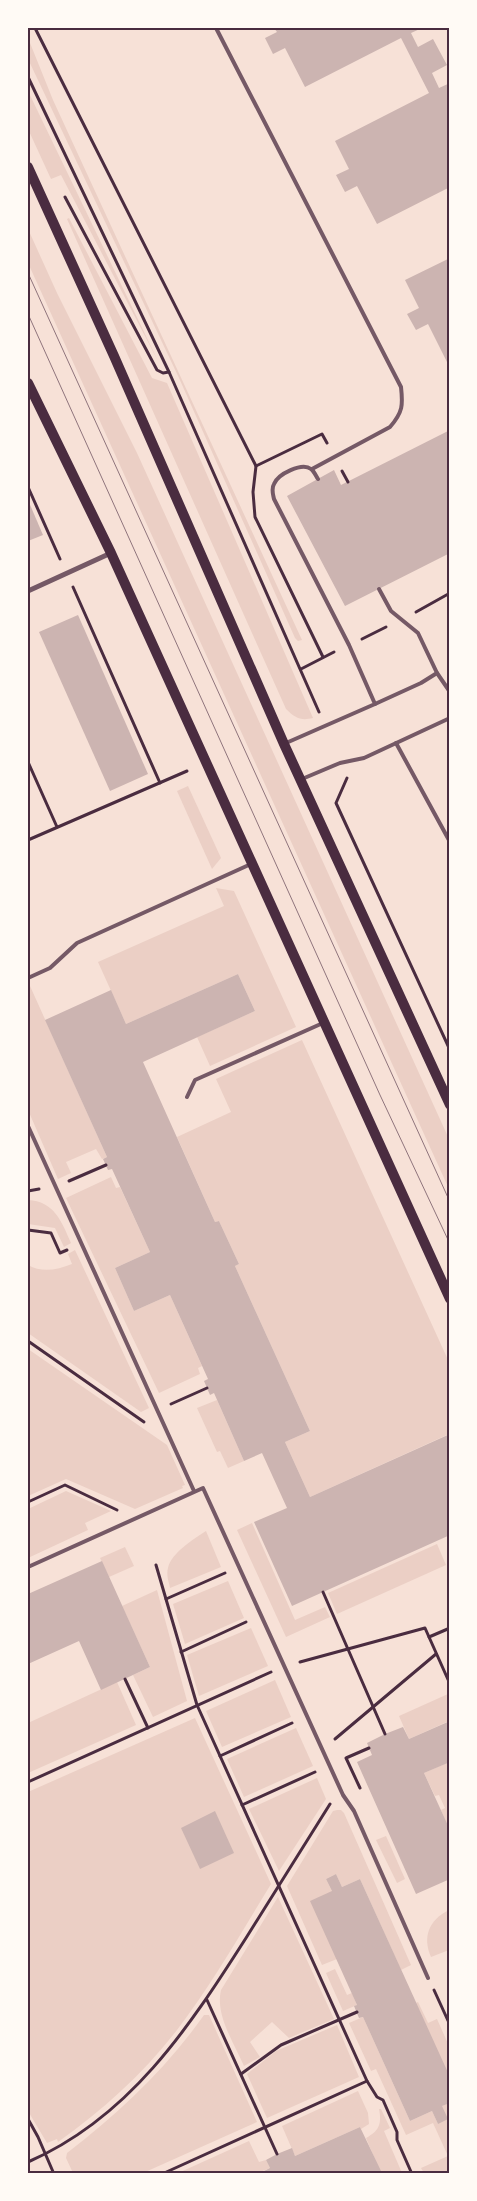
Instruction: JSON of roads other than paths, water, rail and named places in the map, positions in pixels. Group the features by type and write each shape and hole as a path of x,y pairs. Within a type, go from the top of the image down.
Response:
{"main road":[{"path":"28,167 114,356 284,744 450,1105"},
{"path":"28,383 110,553 450,1299"}],"street":[{"path":"28,591 110,553"}],"lane":[{"path":"216,28 401,387 403,404 399,416 390,427 312,469"},
{"path":"318,478 312,469 305,467 297,468 280,476 274,483 272,490 274,499 349,645 374,704"},
{"path":"379,589 391,611 418,633 436,673 450,692"},
{"path":"284,744 421,683 436,673"},
{"path":"301,780 340,763 364,758 450,718"},
{"path":"396,743 450,842"},
{"path":"28,978 50,968 77,943 251,864"},
{"path":"187,1098 196,1080 323,1023"},
{"path":"28,1126 194,1491"},
{"path":"28,1567 203,1488 329,1766 343,1795 354,1810 428,1978"}],"tram line":[{"path":"28,273 450,1202"},
{"path":"28,314 380,1095 450,1244"}]}
